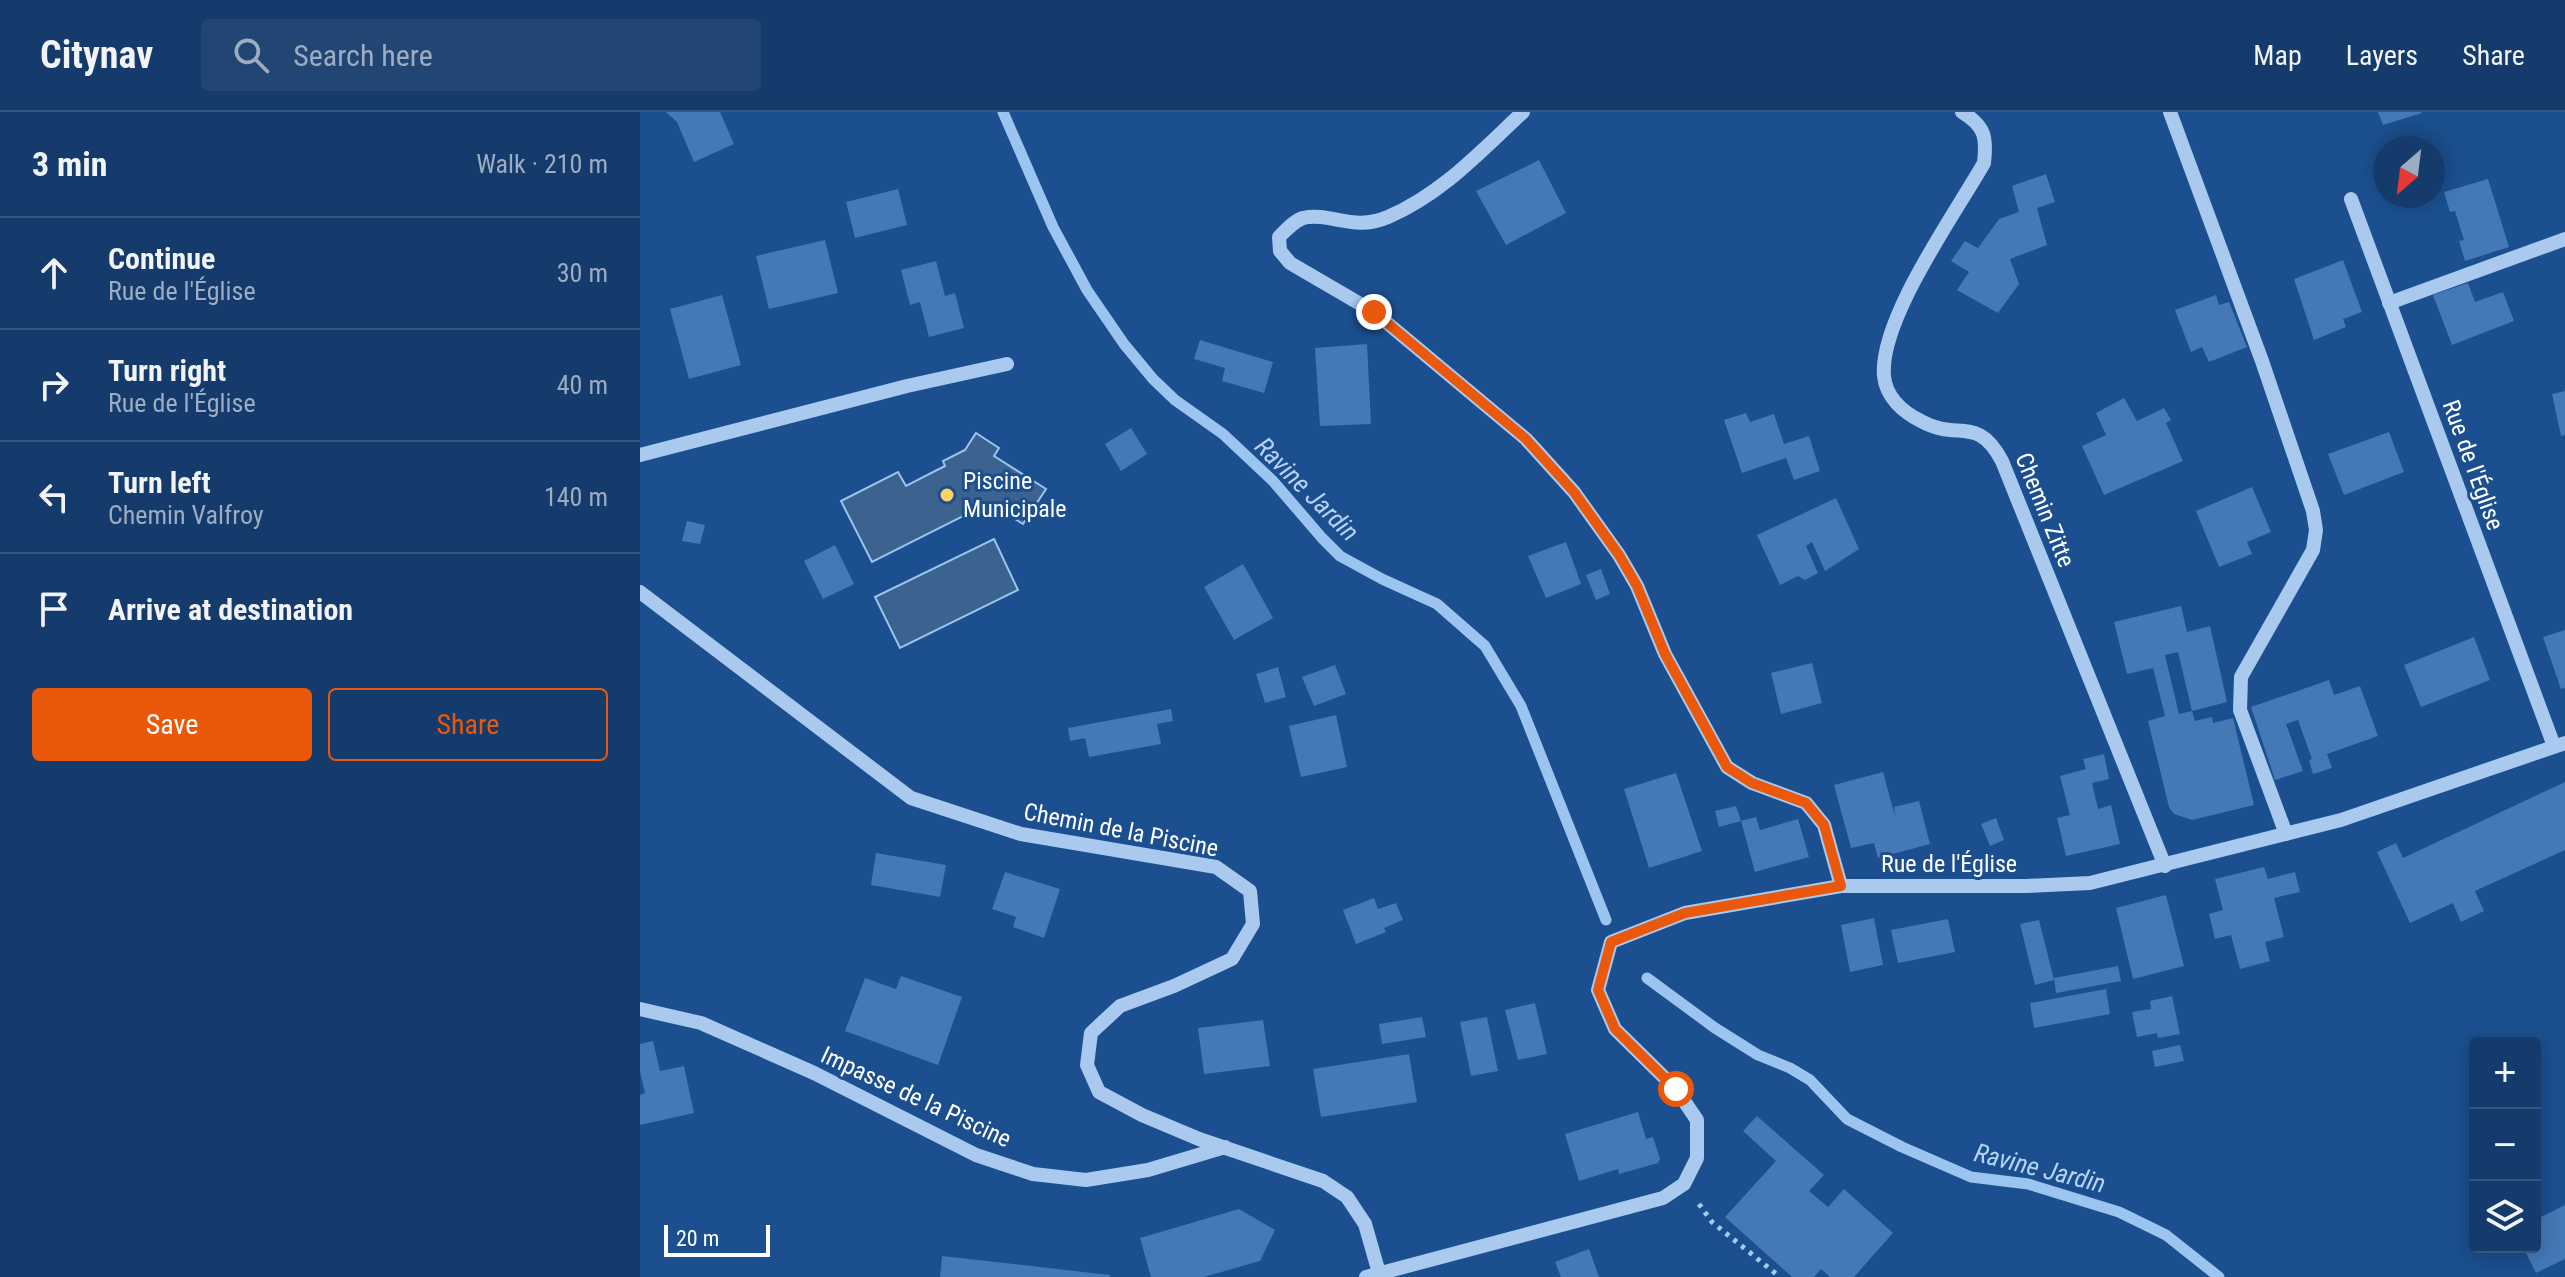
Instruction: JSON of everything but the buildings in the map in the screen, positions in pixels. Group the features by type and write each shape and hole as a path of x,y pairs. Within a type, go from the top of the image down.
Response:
{"street":[{"path":"1523,112 1466,167 1419,201 1386,218 1357,225 1304,218 1289,226 1279,237 1280,251 1290,263 1374,312 1526,439 1574,492 1637,586 1665,654 1727,767 1752,783 1806,803 1824,825 1841,886"},
{"name":"Chemin Zitte","path":"1962,112 1977,121 1986,142 1984,163 1900,308 1885,349 1884,379 1897,406 1923,423 1959,432 1978,432 1993,444 2165,866"},
{"path":"2170,112 2262,361 2313,511 2316,530 2313,550 2241,677 2240,710 2286,834"},
{"name":"Rue de l'Église","path":"1684,1184 1697,1158 1697,1120 1676,1089 1615,1029 1598,990 1611,942 1685,913 1841,886 2077,883 2165,866 2377,809 2559,744 2351,199"},
{"path":"2389,303 2565,239"},
{"path":"640,455 907,386 1007,364"},
{"name":"Chemin de la Piscine","path":"640,592 911,798 1021,834 1216,867 1250,891 1253,924 1232,959 1174,986 1120,1006 1091,1033 1087,1065 1099,1092 1142,1115 1323,1181 1347,1197 1365,1224 1372,1275"},
{"name":"Impasse de la Piscine","path":"640,1009 701,1023 814,1073 976,1155 1033,1174 1086,1180 1148,1170 1226,1147"},
{"path":"1372,1275 1663,1198 1684,1184"}],"path":[{"path":"1684,1184 1712,1222 1780,1277"}],"water":[{"name":"Piscine Municipale","path":"976,433 999,448 994,456 1046,489 1023,524 989,503 872,562 841,501 898,472 906,486 945,466 943,461 965,450"},
{"path":"994,539 1018,590 900,648 875,597"}],"waterway":[{"name":"Ravine Jardin","path":"1003,112 1053,227 1087,290 1124,344 1153,379 1175,400 1223,434 1273,481 1340,556 1437,604 1485,646 1521,706 1606,920"},
{"name":"Ravine Jardin","path":"1647,978 1758,1055 1810,1080 1847,1119 1971,1177 2028,1184 2119,1212 2166,1235 2219,1277"}],"place":[{"name":"Piscine Municipale","path":"947,495"}],"route":[{"path":"1374,312 1526,439 1574,492 1637,586 1665,654 1727,767 1752,783 1806,803 1824,825 1841,886 1685,913 1611,942 1598,990 1615,1029 1676,1089"}]}
